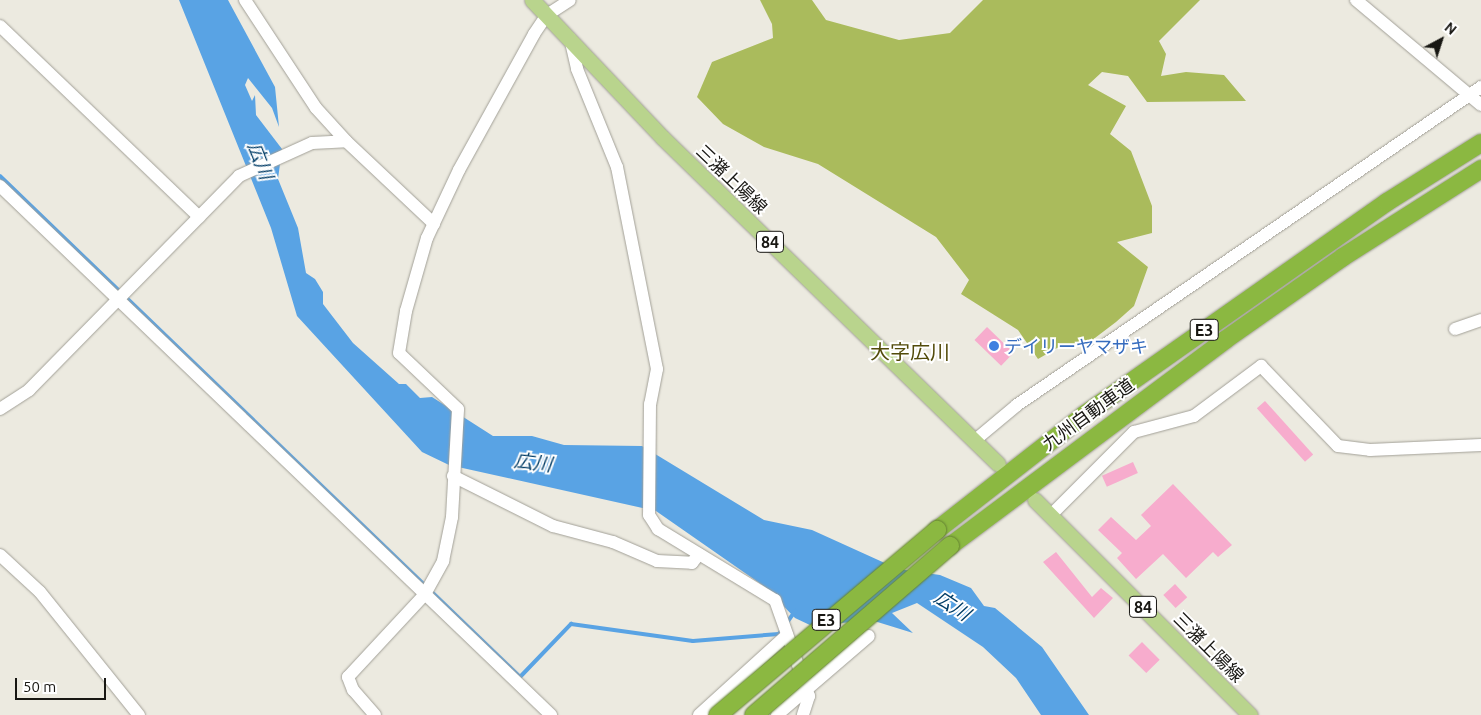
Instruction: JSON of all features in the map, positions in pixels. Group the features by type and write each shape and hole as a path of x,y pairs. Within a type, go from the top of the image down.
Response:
{"highway":[{"name":"九州自動車道","path":"718,715 937,530 1084,415 1387,202 1481,143"},
{"name":"九州自動車道","path":"754,715 950,546 1225,340 1343,257 1481,169"}],"main road":[{"name":"三潴上陽線","path":"532,0 663,138 998,464"},
{"name":"三潴上陽線","path":"1035,500 1250,715"}],"street":[{"path":"245,0 316,108 346,141 434,224"},
{"path":"375,715 353,690 348,677 424,594 448,542 457,413 399,353 406,311 434,224 459,170 547,15 570,0"},
{"path":"1356,0 1476,90 1481,105"},
{"path":"0,26 199,217"},
{"path":"570,38 577,69 618,167 657,369 648,442 649,515 658,529 775,600 806,689 806,714"},
{"path":"974,441 1017,405 1476,90"},
{"path":"0,409 29,390 199,217 244,174 312,143 346,141"},
{"path":"0,186 121,296 424,594 551,715"},
{"path":"1455,329 1481,320"},
{"path":"1050,516 1134,432 1194,416 1261,366 1338,446 1370,450 1481,445"},
{"path":"453,475 559,529 613,542 657,561 692,563 699,554"},
{"path":"0,555 40,592 139,715"},
{"path":"700,715 787,635"},
{"path":"777,715 869,636"}],"green space":[{"path":"760,0 812,0 826,20 899,40 950,33 983,0 1200,0 1159,41 1166,54 1161,76 1186,72 1224,75 1246,101 1147,102 1128,76 1102,72 1088,85 1126,106 1110,134 1131,151 1152,206 1152,233 1117,242 1148,267 1134,306 1116,322 1087,344 1064,344 1038,359 1018,330 961,294 969,280 936,237 818,164 764,147 723,124 697,97 712,62 773,38 772,24"}],"water":[{"name":"広川","path":"179,0 228,0 275,87 279,127 272,108 248,78 245,85 252,101 255,95 256,115 282,149 278,179 298,228 306,273 315,279 323,292 323,304 353,343 399,384 406,384 420,398 432,397 493,436 532,436 564,445 642,446 764,520 812,530 898,569 940,575 971,588 984,606 995,608 1042,647 1089,715 1041,715 1016,678 983,647 917,603 892,613 913,633 871,620 812,626 795,618 765,587 656,511 449,465 422,452 297,316 271,228"}],"building":[{"name":"デイリーヤマザキ","path":"987,327 1014,353 1001,366 974,340"},
{"path":"1265,401 1313,455 1305,462 1257,408"},
{"path":"1133,462 1138,473 1107,487 1102,476"},
{"path":"1173,484 1232,545 1218,557 1213,552 1186,578 1163,554 1136,579 1117,558 1122,553 1098,530 1111,517 1136,540 1151,526 1141,515"},
{"path":"1056,552 1092,597 1101,588 1113,598 1094,618 1043,562"},
{"path":"1175,584 1187,597 1176,608 1163,595"},
{"path":"1142,642 1160,660 1146,673 1129,655"}],"waterway":[{"path":"0,176 520,677 571,624 693,641 779,634 782,629"},
{"path":"786,624 795,611"}],"place":[{"name":"デイリーヤマザキ","path":"994,346"}],"district":[{"name":"大字広川","path":"910,351"}]}
